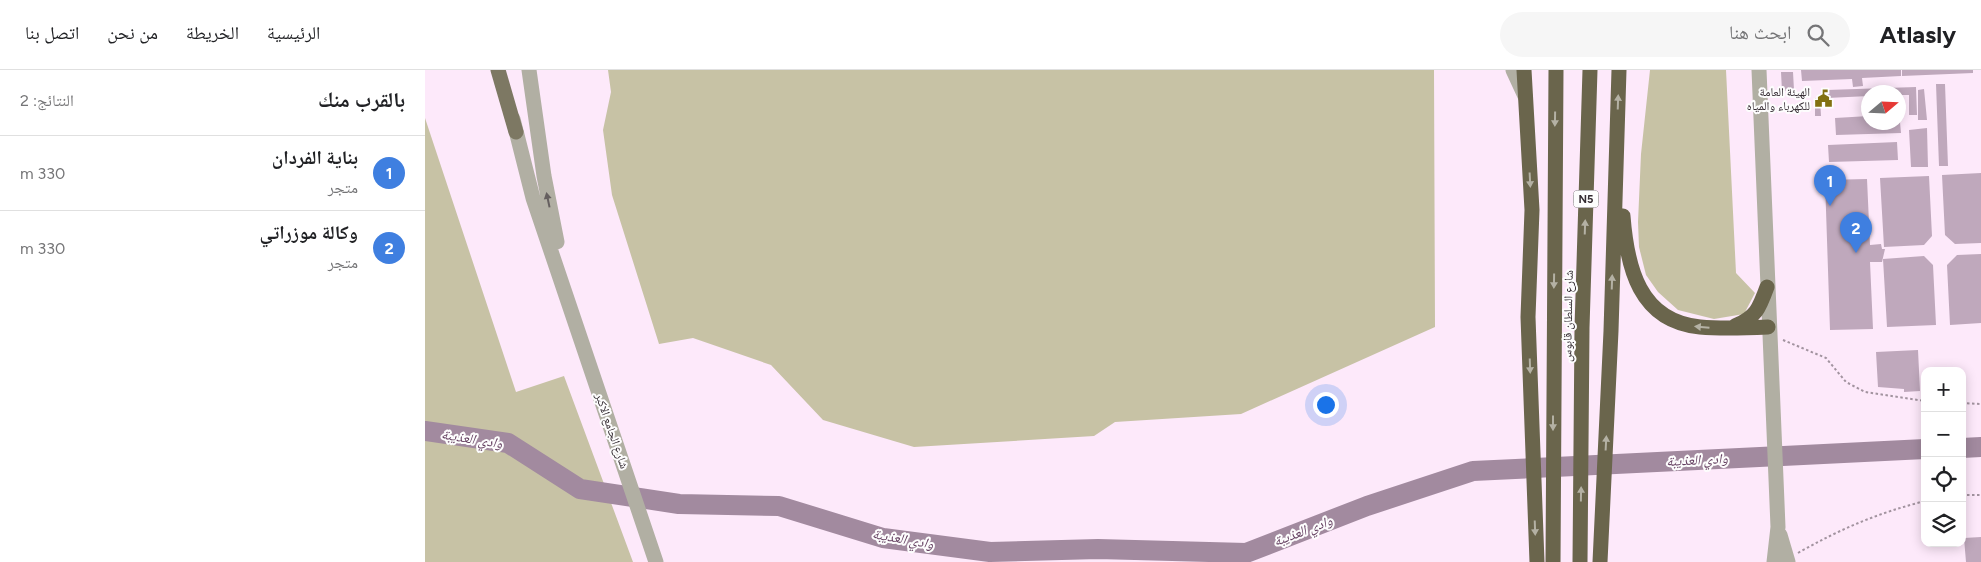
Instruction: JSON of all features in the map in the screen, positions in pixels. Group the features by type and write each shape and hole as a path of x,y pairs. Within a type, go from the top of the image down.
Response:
{"highway":[{"path":"1524,70 1532,210 1528,317 1537,561"},
{"name":"شارع السلطان قابوس","path":"1553,561 1556,70"},
{"name":"شارع السلطان قابوس","path":"1580,561 1582,328 1590,70"},
{"path":"1600,562 1611,330 1619,70"},
{"path":"1617,138 1625,245 1630,269 1638,287 1648,302 1665,316 1698,327 1769,332"},
{"path":"1731,328 1750,320 1760,306 1767,288"}],"main road":[{"path":"498,70 516,132"}],"street":[{"name":"شارع الجامع الاكبر","path":"504,70 516,132 533,198 569,299 656,562"},
{"name":"شارع الجامع الاكبر","path":"529,70 543,176 569,299"},
{"path":"1513,70 1525,96"},
{"path":"1759,70 1778,527 1783,561"}],"path":[{"path":"1769,332 1826,358 1846,382 1865,392 1921,400"},
{"path":"1966,403 1981,404"},
{"path":"1966,495 1981,495"},
{"path":"1783,561 1835,532 1880,513 1921,502"}],"shaded area":[{"path":"608,70 1434,70 1435,327 1241,414 1115,422 1094,436 914,447 823,420 771,365 693,338 659,344 612,195 603,130 611,92"},
{"path":"1650,70 1726,70 1736,273 1755,293 1744,314 1714,319 1678,310 1658,292 1646,275 1639,247 1638,222 1641,154"},
{"path":"425,118 516,392 564,376 633,562 425,562"}],"building":[{"path":"1801,70 1901,70 1901,76 1862,78 1863,85 1861,86 1853,87 1852,79 1802,81"},
{"path":"1902,70 1973,70 1973,73 1902,76"},
{"path":"1781,72 1793,72 1794,90 1782,91"},
{"path":"1936,84 1945,84 1948,166 1939,166"},
{"path":"1906,87 1916,87 1917,115 1909,115 1909,95 1906,95"},
{"path":"1861,89 1861,96 1827,98 1827,90"},
{"path":"1924,89 1927,120 1918,120 1918,90"},
{"path":"1815,98 1820,98 1821,116 1815,116"},
{"path":"1861,116 1861,130 1901,130 1901,133 1836,135 1835,118"},
{"path":"1927,128 1928,167 1911,167 1909,130"},
{"path":"1897,142 1898,160 1829,162 1828,145"},
{"path":"1981,173 1981,243 1955,244 1945,235 1942,175"},
{"path":"1929,176 1932,236 1924,245 1884,247 1880,178"},
{"path":"1867,179 1870,245 1881,244 1882,249 1885,249 1882,262 1870,262 1873,329 1830,330 1825,180"},
{"path":"1981,254 1981,323 1950,325 1947,265 1957,255"},
{"path":"1924,256 1933,265 1936,325 1887,327 1883,259"},
{"path":"1918,350 1920,391 1904,392 1904,389 1878,387 1876,352"},
{"path":"1981,537 1981,562 1966,562 1966,538"}],"waterway":[{"name":"وادي العذيبة","path":"425,431 508,443 580,489 679,504 779,506 883,538 990,552 1098,549 1246,553 1367,506 1473,471 1921,449"},
{"name":"وادي العذيبة","path":"1966,448 1981,447"}],"place":[{"name":"الهيئة العامة للكهرباء والمياه","path":"1824,99"},
{"name":"بناية الفردان","path":"1830,206"},
{"name":"وكالة موزراتي","path":"1856,253"}]}
